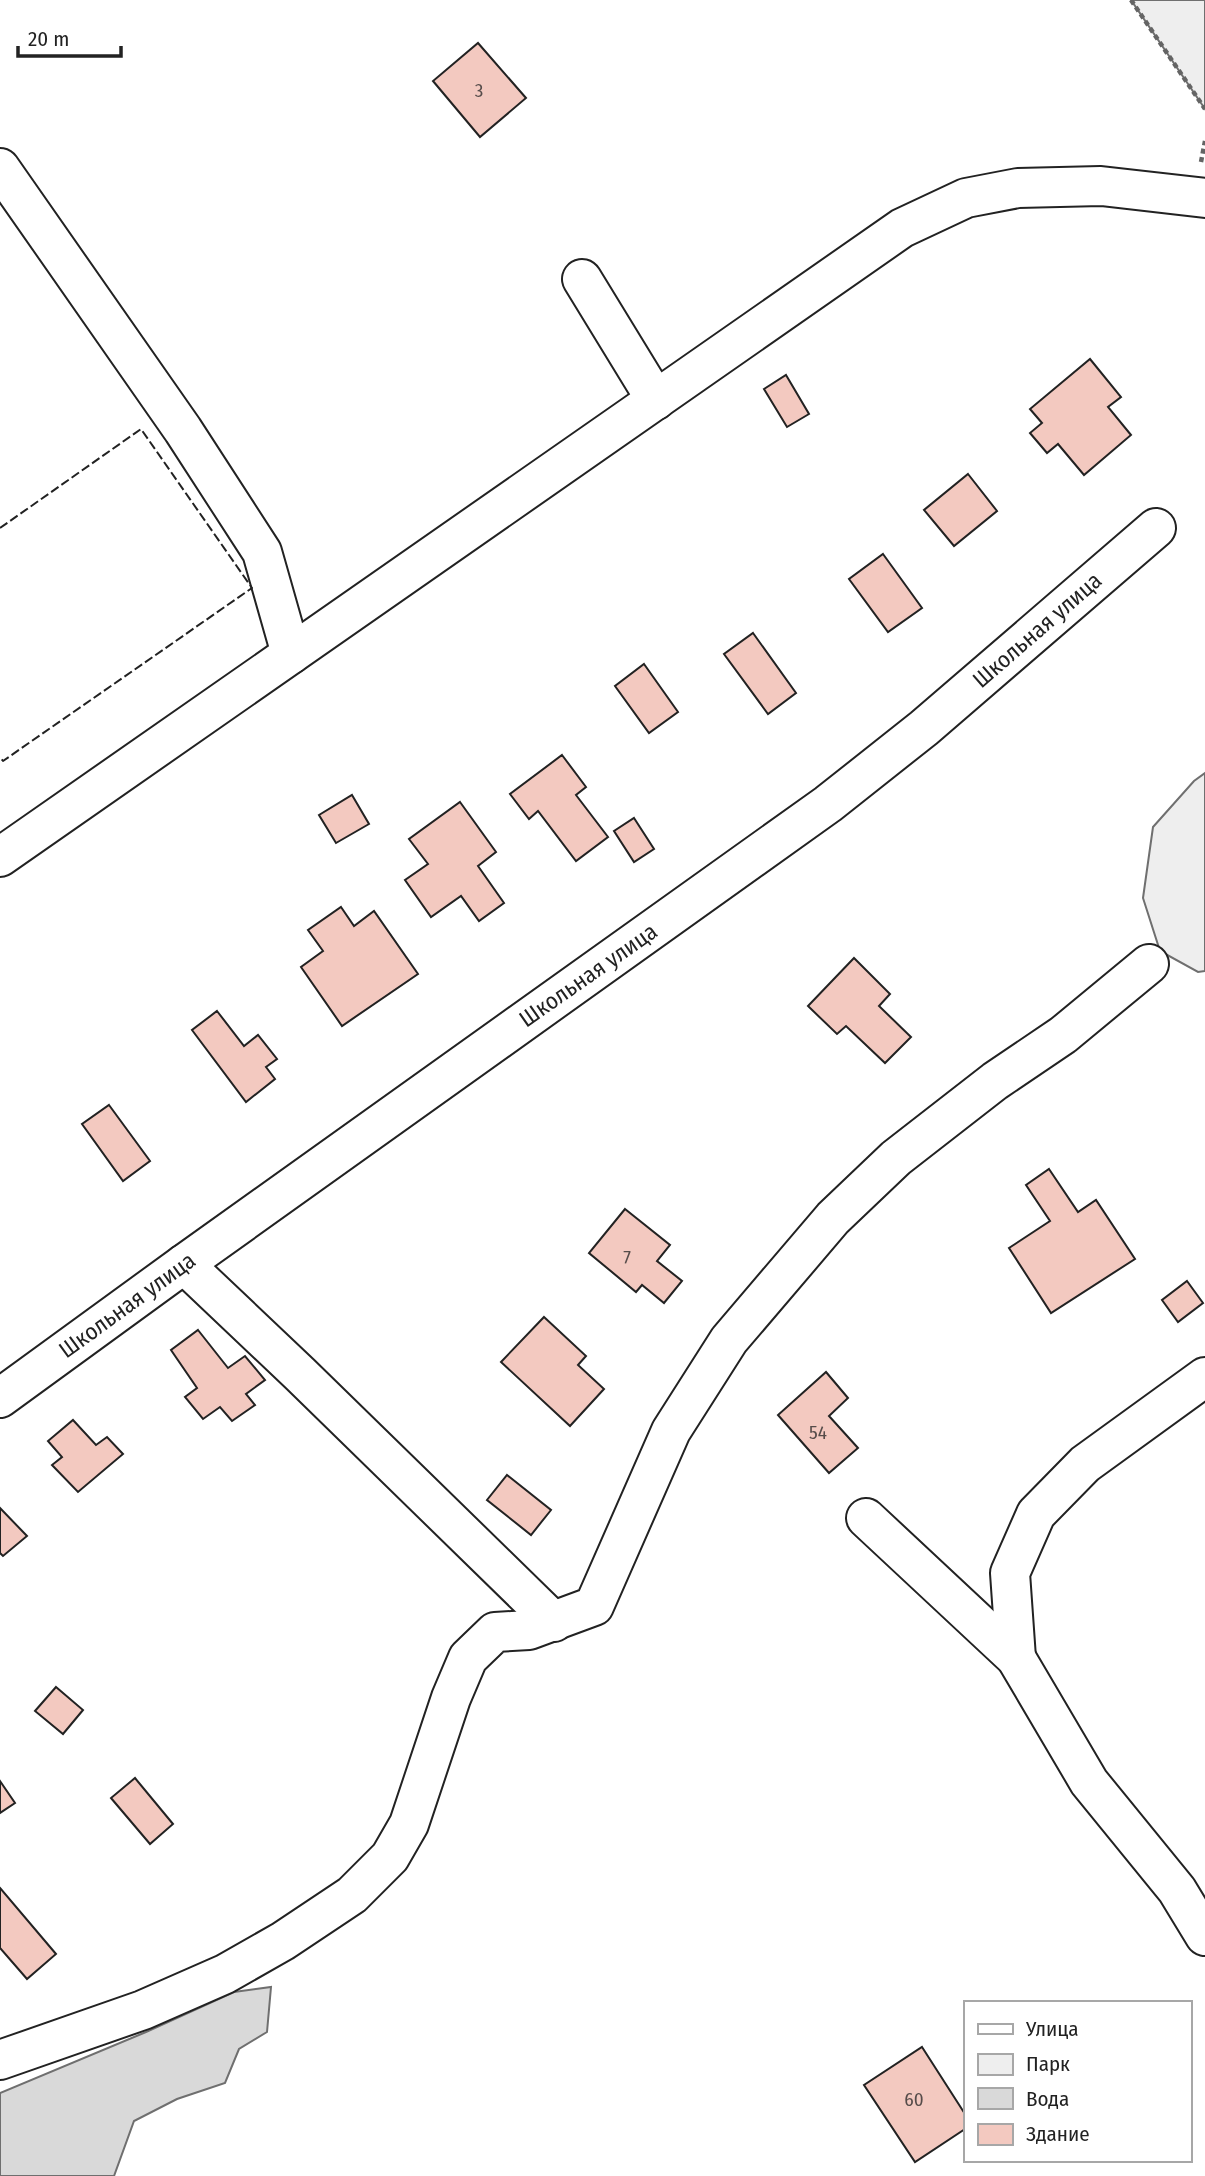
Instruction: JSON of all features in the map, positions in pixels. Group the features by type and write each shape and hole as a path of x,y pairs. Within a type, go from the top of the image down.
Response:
{"street":[{"path":"0,168 183,430 262,552 291,654"},
{"path":"0,857 902,228 967,198 1018,188 1203,183"},
{"path":"582,279 656,400"},
{"name":"Школьная улица","path":"0,1398 828,804 925,728 1156,527"},
{"path":"1,2057 143,2010 225,1974 283,1941 352,1895 390,1857 409,1824 451,1698 468,1658 495,1632 529,1630 594,1606 671,1431 729,1340 833,1218 896,1158 995,1081 1063,1035 1149,964"},
{"path":"184,1264 554,1622"},
{"path":"1016,1658 1010,1573 1036,1514 1085,1464 1205,1377"},
{"path":"866,1518 1016,1658 1089,1782 1177,1890 1205,1936"}],"path":[{"path":"1131,0 1205,109"},
{"path":"1203,183 1205,141"}],"green space":[{"path":"1131,0 1205,0 1205,109"},
{"path":"1205,773 1205,971 1198,972 1160,951 1143,898 1153,827 1194,781"}],"water":[{"path":"271,1987 267,2032 239,2049 225,2083 177,2099 134,2121 114,2176 0,2176 0,2093 234,1992"}],"building":[{"path":"478,43 526,98 480,137 433,81"},
{"path":"1090,359 1121,397 1108,407 1131,435 1084,475 1058,444 1047,453 1030,433 1042,423 1030,409"},
{"path":"786,375 809,414 787,427 764,389"},
{"path":"968,474 997,511 954,546 924,510"},
{"path":"883,554 922,608 888,632 849,579"},
{"path":"753,633 796,693 768,714 724,654"},
{"path":"644,664 678,712 649,733 615,686"},
{"path":"562,755 586,787 576,795 608,837 576,861 538,811 529,819 510,794"},
{"path":"352,795 369,824 336,843 319,815"},
{"path":"460,802 496,852 478,866 504,903 479,921 461,896 431,917 405,880 428,864 409,839"},
{"path":"634,818 654,849 634,862 614,831"},
{"path":"341,907 354,926 374,911 418,974 342,1026 301,967 323,951 308,930"},
{"path":"854,958 890,994 879,1006 911,1037 885,1063 846,1026 837,1034 808,1006"},
{"path":"217,1011 244,1046 258,1035 277,1059 266,1067 275,1079 246,1102 192,1030"},
{"path":"109,1105 150,1161 123,1181 82,1124"},
{"path":"1049,1169 1078,1212 1096,1200 1135,1259 1051,1313 1009,1248 1050,1221 1026,1185"},
{"path":"625,1209 670,1245 657,1261 682,1281 664,1303 642,1285 636,1292 589,1253"},
{"path":"1187,1281 1203,1303 1178,1322 1162,1300"},
{"path":"544,1317 586,1356 578,1365 604,1389 570,1426 501,1362"},
{"path":"198,1330 228,1368 245,1356 265,1380 246,1394 255,1405 232,1421 220,1407 203,1419 185,1397 197,1388 171,1350"},
{"path":"826,1372 848,1398 829,1416 858,1448 829,1473 778,1415"},
{"path":"73,1420 96,1445 107,1437 123,1454 78,1492 52,1465 62,1457 48,1441"},
{"path":"507,1475 551,1510 531,1535 487,1500"},
{"path":"0,1508 27,1536 3,1556 0,1553"},
{"path":"56,1687 83,1710 63,1734 35,1711"},
{"path":"135,1778 173,1824 150,1844 111,1798"},
{"path":"0,1781 15,1803 0,1813"},
{"path":"0,1888 56,1954 27,1979 0,1948"},
{"path":"922,2047 964,2112 964,2130 915,2162 864,2085"}],"fence":[{"path":"0,528 141,429 252,588 3,761 0,757"}]}
